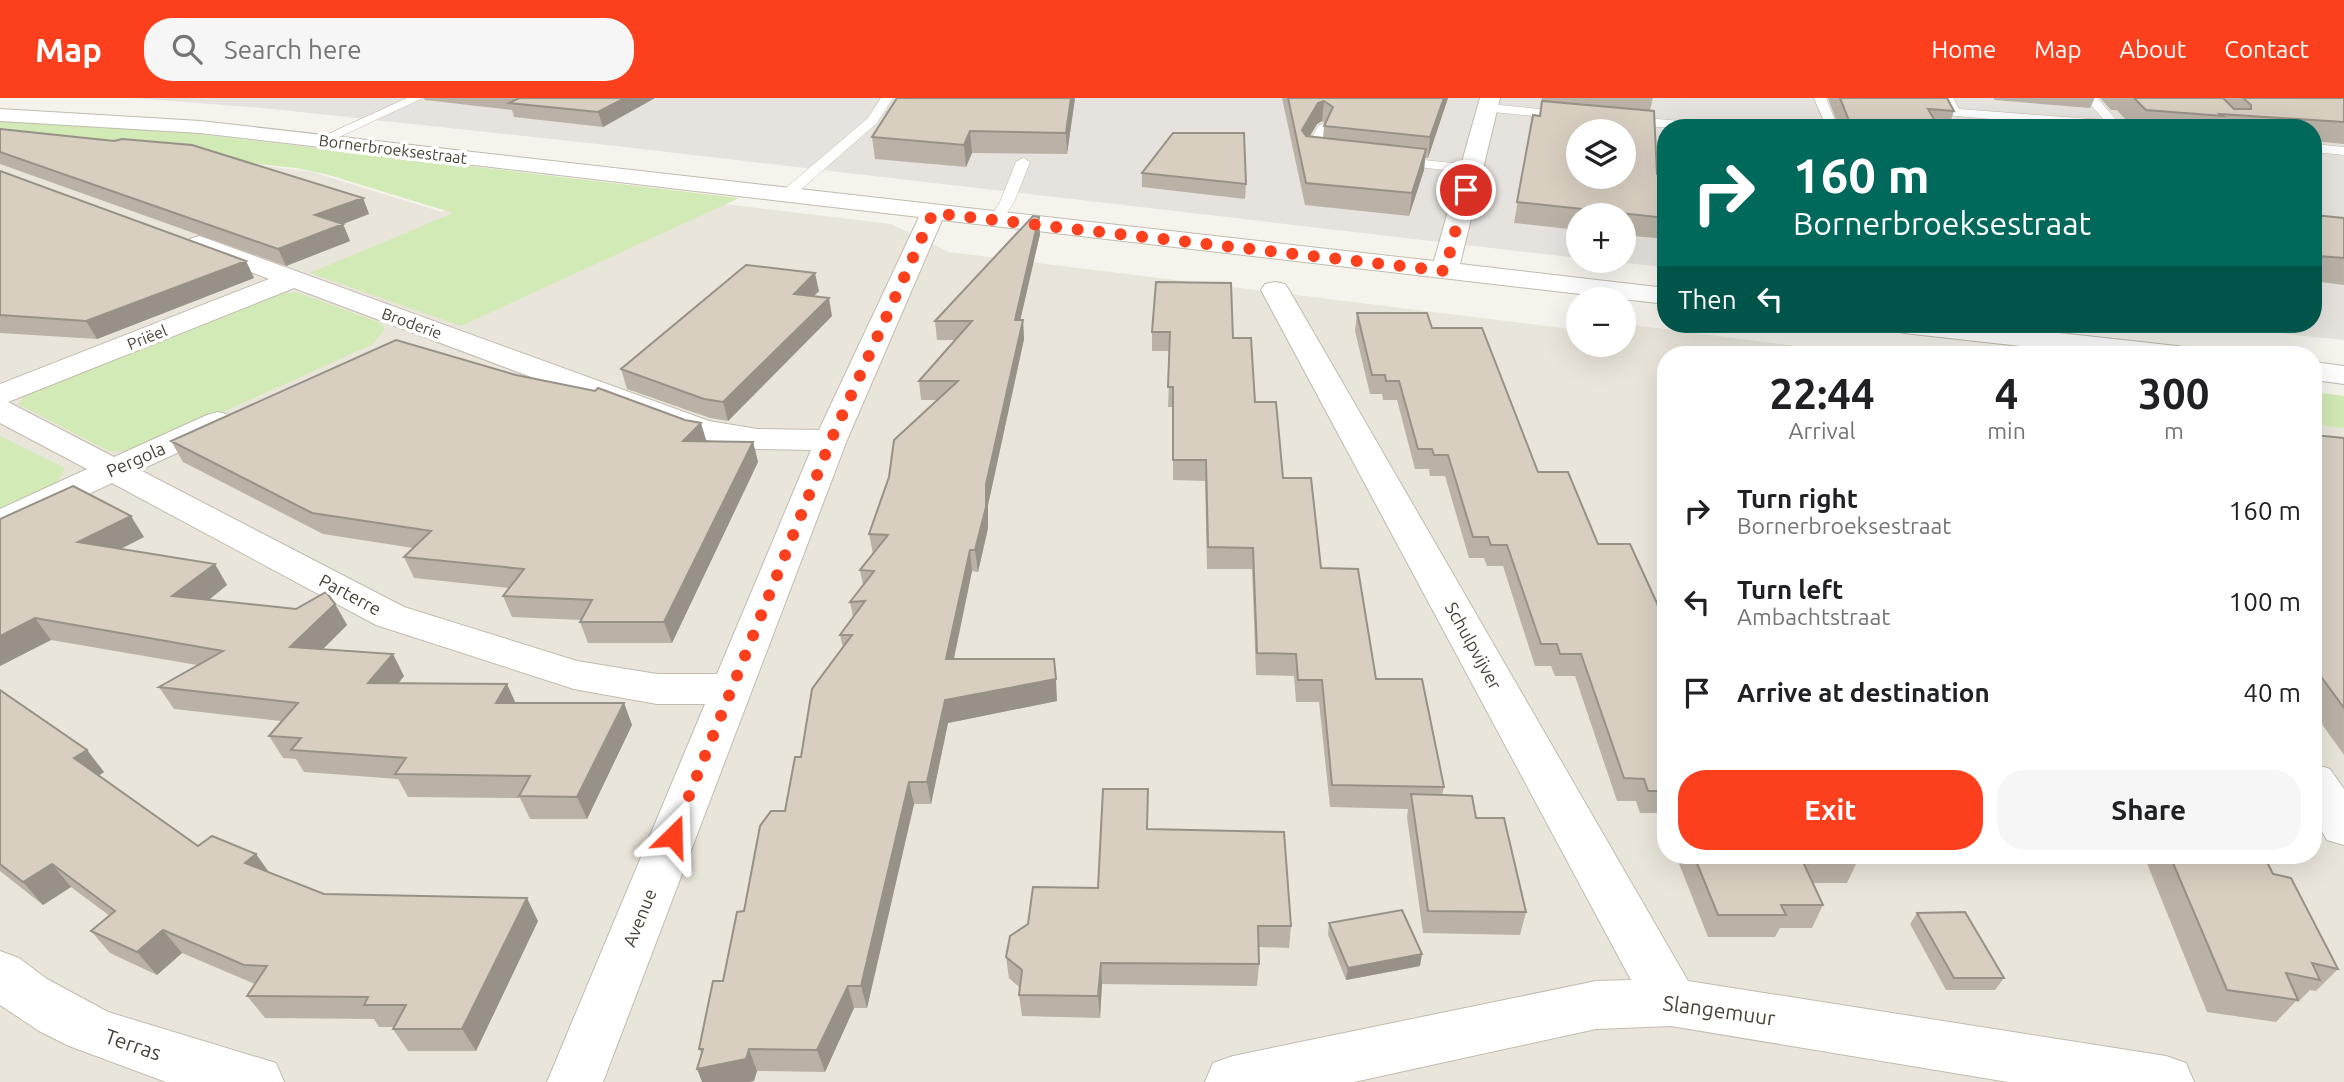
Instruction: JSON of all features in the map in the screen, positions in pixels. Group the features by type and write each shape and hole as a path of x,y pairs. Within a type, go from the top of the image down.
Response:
{"street":[{"path":"1445,271 1489,103"},
{"name":"Bornerbroeksestraat","path":"0,115 145,121 1657,295"},
{"name":"Avenue","path":"575,1082 831,440 933,213"},
{"name":"Broderie","path":"177,236 702,429 757,439 831,440"},
{"name":"Priëel","path":"0,395 294,279"},
{"name":"Schulpvijver","path":"1275,290 1671,1002"},
{"path":"387,345 425,328"},
{"path":"1952,333 2022,346"},
{"path":"2322,372 2344,374"},
{"name":"Pergola","path":"0,522 250,408"},
{"name":"Parterre","path":"0,410 390,616 574,675 657,689 731,689"},
{"path":"2322,794 2344,827"},
{"name":"Terras","path":"6,989 59,1017 126,1045 256,1082"},
{"name":"Slangemuur","path":"1233,1082 1596,1005 1671,1002 2166,1082"}],"lane":[{"path":"318,141 417,98"},
{"path":"786,195 873,120 887,98"},
{"path":"1820,98 1828,118"},
{"path":"1947,98 1955,112 2041,119"},
{"path":"2091,98 2110,119"},
{"path":"1489,103 1582,116"},
{"path":"1636,121 1657,123"},
{"path":"1324,128 1310,152 1336,155"},
{"path":"2322,149 2344,151"},
{"path":"1375,159 1472,169"},
{"path":"995,220 1007,202 1023,162"}],"shaded area":[{"path":"133,98 2344,98 2344,340 2278,333 2322,333 2322,119 1657,119 1657,266 1636,264 1636,203 1566,203 1566,257 616,146 263,108"},
{"path":"0,144 223,160 312,172 442,212 527,180 891,224 949,252 1566,329 1566,357 1636,357 1636,325 1657,328 1657,333 1695,333 1796,346 1657,346 1657,864 2322,864 2322,413 2344,416 2344,1082 0,1082"}],"green space":[{"path":"0,122 106,123 739,198 461,326 310,273 453,213 329,175 296,168 113,149 0,148"},
{"path":"296,292 380,323 385,329 373,344 150,445 128,451 109,451 18,404 26,395 47,384 267,295"},
{"path":"2322,393 2344,396 2344,428 2322,425"},
{"path":"0,436 65,468 61,477 47,490 0,512"}],"building":[{"path":"519,98 625,98 598,112 509,103"},
{"path":"897,98 1071,98 1066,133 970,131 964,145 872,137"},
{"path":"1288,98 1444,98 1430,137 1324,126 1333,107 1324,101 1318,103 1302,130 1306,136 1426,149 1412,193 1306,183"},
{"path":"1840,98 1947,98 1954,111 1928,109 1934,119 1848,119"},
{"path":"2134,98 2223,98 2234,109 2251,109 2251,105 2243,98 2344,98 2344,122 2322,119 2146,110"},
{"path":"1542,101 1654,111 1657,217 1636,215 1636,203 1566,203 1566,207 1517,202 1533,115 1540,116"},
{"path":"0,129 114,141 122,139 192,145 363,198 315,215 343,224 278,249 0,152"},
{"path":"1173,133 1244,133 1246,184 1142,173"},
{"path":"0,171 246,261 86,321 0,315"},
{"path":"1033,216 1039,217 1015,320 1023,320 986,484 986,507 975,550 970,550 946,659 1054,659 1056,679 945,700 927,782 909,782 861,986 848,986 817,1050 749,1049 746,1059 697,1069 703,1049 699,1049 713,981 723,981 737,912 744,911 760,826 771,811 785,811 795,757 801,757 812,689 852,635 840,635 865,601 850,602 874,571 860,570 888,535 869,534 889,477 894,440 958,381 919,381 972,321 935,321"},
{"path":"2322,216 2344,218 2344,258 2322,256"},
{"path":"746,265 815,273 794,294 829,298 723,402 704,399 621,369"},
{"path":"1156,282 1231,283 1233,338 1251,338 1255,402 1276,402 1283,478 1311,478 1321,568 1358,569 1376,679 1422,679 1444,787 1332,785 1322,680 1298,680 1296,654 1257,653 1253,548 1208,547 1206,460 1173,460 1173,387 1168,387 1170,332 1152,332"},
{"path":"1357,313 1427,313 1432,328 1482,328 1538,472 1568,472 1598,544 1630,544 1657,603 1657,791 1648,791 1644,779 1624,778 1581,654 1560,654 1557,644 1541,644 1507,545 1491,545 1488,537 1473,537 1448,455 1434,455 1432,449 1418,449 1399,381 1386,381 1385,375 1372,375"},
{"path":"396,340 516,375 595,391 598,388 685,420 701,423 683,441 753,442 664,622 580,622 592,600 503,596 524,569 404,557 431,531 312,513 171,441"},
{"path":"2322,436 2344,438 2344,708 2322,678"},
{"path":"73,486 131,516 78,542 215,564 172,596 296,609 326,592 335,604 290,647 393,654 368,683 507,684 496,703 624,703 577,797 519,796 530,776 395,774 406,758 291,750 301,738 269,736 298,703 159,687 223,651 35,618 0,636 0,519"},
{"path":"0,690 87,750 74,758 198,846 212,836 256,854 245,863 324,894 527,898 462,1029 393,1029 406,1005 364,1005 368,997 247,996 267,966 244,965 163,930 137,952 91,931 115,911 52,864 23,882 0,864"},
{"path":"1103,789 1148,789 1147,829 1284,832 1291,926 1258,926 1259,964 1101,963 1098,996 1019,995 1022,970 1006,957 1010,936 1028,924 1033,887 1098,888"},
{"path":"1411,794 1472,796 1476,818 1504,818 1526,912 1428,911"},
{"path":"1697,864 1804,864 1823,905 1781,905 1786,915 1718,915"},
{"path":"2173,864 2268,864 2273,874 2291,878 2338,969 2312,963 2320,980 2286,973 2298,1000 2227,990"},
{"path":"1402,910 1422,954 1348,968 1329,923"},
{"path":"1965,912 2004,978 1954,978 1917,913"}],"route":[{"path":"673,836 831,440 933,213 1445,271 1466,190"}]}
